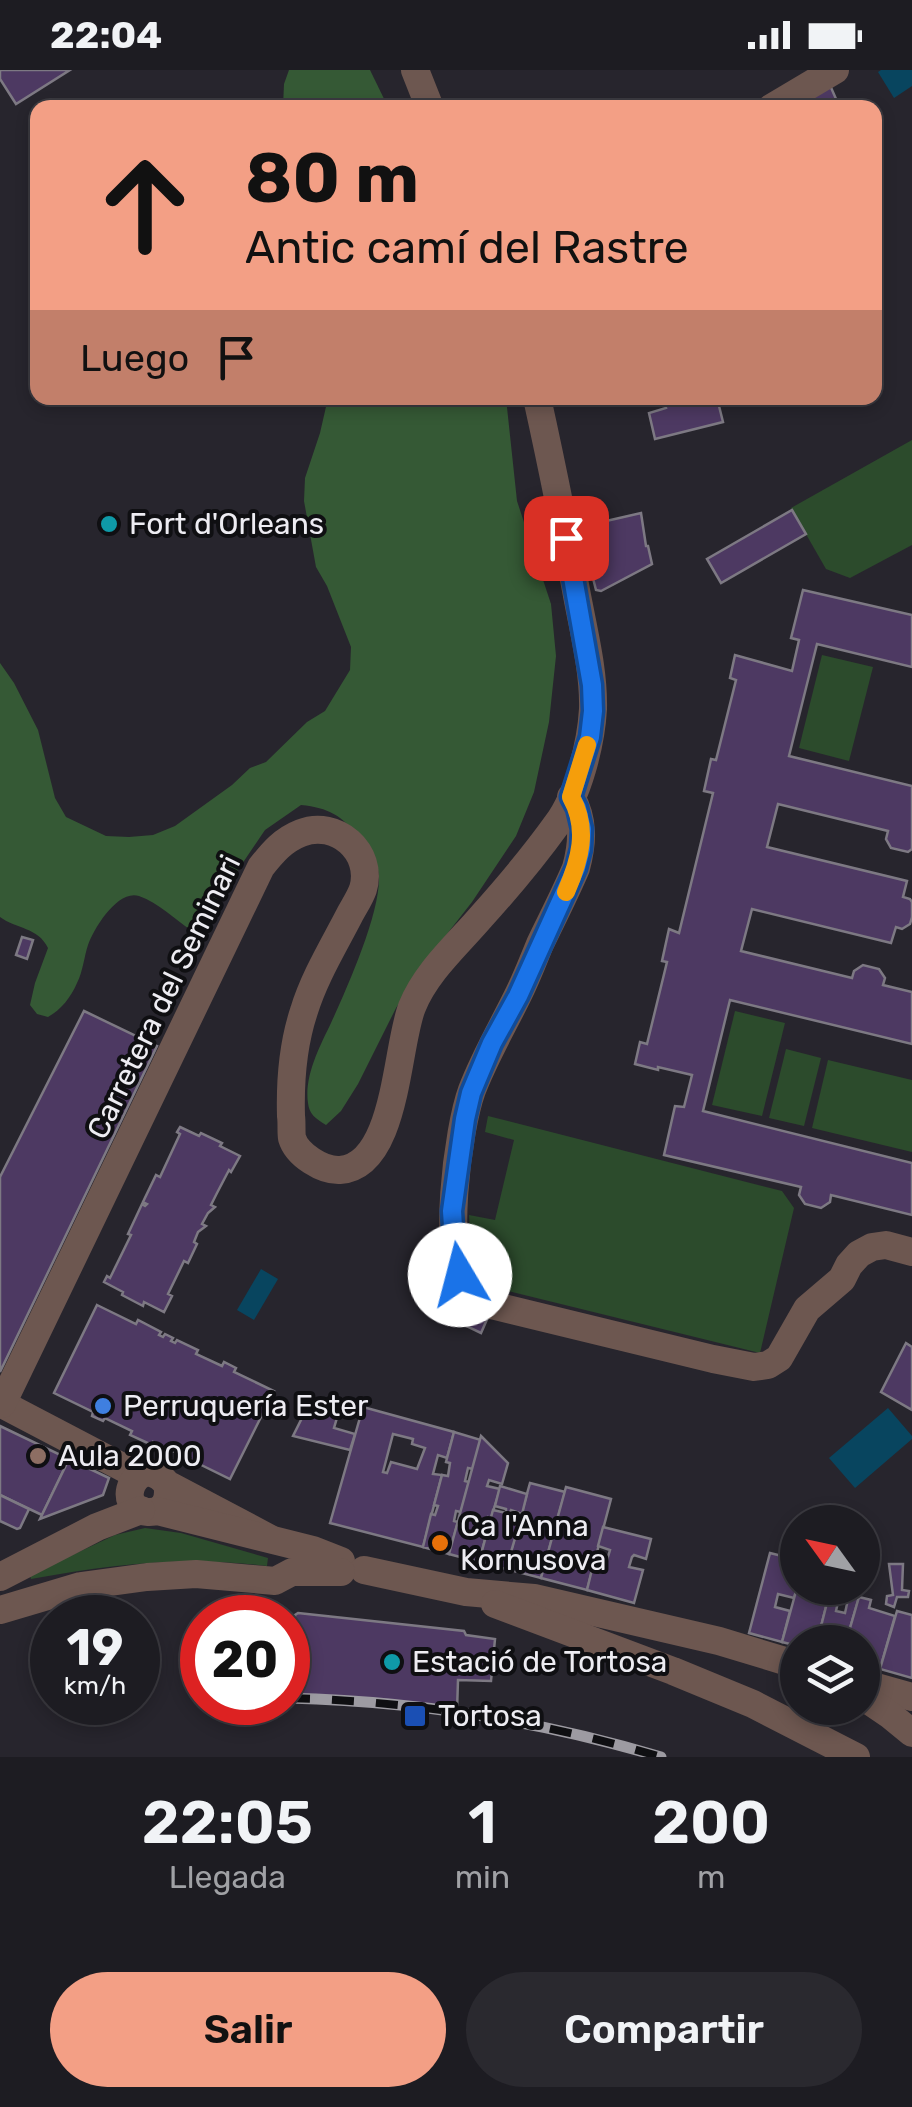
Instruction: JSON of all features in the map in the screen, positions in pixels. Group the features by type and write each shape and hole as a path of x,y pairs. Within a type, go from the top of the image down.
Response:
{"street":[{"path":"414,70 427,100"},
{"path":"784,100 835,70"},
{"path":"538,405 566,538 592,685 593,711 590,737 571,797 582,829 581,849 568,889 492,1043 471,1093 465,1119 452,1211 454,1243 466,1291 476,1300 494,1306 713,1360 768,1366 780,1358 807,1309 842,1279 860,1254 886,1245 912,1252"},
{"name":"Carretera del Seminari","path":"1,1404 261,867 280,844 304,831 328,830 350,840 364,863 364,888 304,1011 292,1079 292,1140 303,1155 321,1166 340,1170 358,1164 374,1150 387,1120 405,1026 414,1001 428,979 532,858 560,820 571,797"},
{"path":"1,1404 126,1469 136,1478"},
{"path":"268,1538 167,1484 158,1475 136,1478 130,1486 134,1505 149,1511 312,1550 348,1568 466,1592 534,1598 719,1640 780,1659"},
{"path":"0,1577 98,1527 166,1503 167,1484"},
{"path":"0,1610 81,1586 147,1576 196,1574 274,1582 292,1572 348,1568"},
{"path":"466,1592 721,1691 856,1757"},
{"path":"524,1615 564,1615 618,1627 752,1663 780,1675"},
{"path":"880,1705 912,1734"}],"green space":[{"path":"289,70 370,70 385,100 283,100"},
{"path":"326,405 507,405 517,501 551,604 556,656 549,722 534,792 516,836 429,957 396,1008 358,1084 341,1111 326,1125 310,1110 308,1082 361,951 378,892 375,861 359,837 334,814 301,805 265,830 202,923 191,930 139,896 123,898 101,920 91,938 69,998 48,1017 37,1014 30,1005 48,948 33,932 0,917 0,663 38,730 55,798 66,817 106,836 153,835 175,826 250,768 266,762 307,722 325,711 350,670 351,647 316,567 304,501 305,478"},
{"path":"912,440 912,545 850,578 826,569 791,508"},
{"path":"822,655 873,667 849,761 799,748"},
{"path":"735,1011 785,1023 762,1116 712,1105"},
{"path":"786,1049 821,1058 804,1126 769,1118"},
{"path":"828,1060 912,1080 912,1152 812,1128"},
{"path":"488,1116 782,1191 794,1208 760,1353 472,1282 469,1215 495,1220 514,1140 485,1132"},
{"path":"145,1528 181,1533 268,1558 267,1566 149,1563 31,1579 30,1575 115,1535"}],"water":[{"path":"912,70 912,86 894,98 878,72"},
{"path":"261,1269 278,1279 254,1320 237,1310"},
{"path":"888,1408 912,1439 855,1488 829,1458"}],"building":[{"path":"0,70 70,70 16,104 0,79"},
{"path":"829,83 836,100 800,100"},
{"path":"665,405 719,405 723,422 655,439 649,413 666,408"},
{"path":"792,510 806,534 721,583 707,559"},
{"path":"641,513 652,564 601,591 596,590 580,527"},
{"path":"803,590 912,615 912,667 817,644 789,756 912,786 912,849 908,852 891,848 886,839 888,831 778,804 767,847 907,881 903,897 912,902 912,917 902,929 896,927 891,943 752,909 741,951 852,978 863,965 879,969 885,978 883,985 912,992 912,1044 730,1000 703,1111 912,1163 912,1215 831,1195 830,1202 821,1208 805,1204 799,1195 801,1187 664,1155 675,1106 684,1107 692,1075 635,1064 640,1042 647,1044 667,962 662,961 669,929 679,933 713,793 704,791 711,759 716,760 736,680 730,678 735,655 792,671 799,640 791,638"},
{"path":"22,937 33,940 27,959 16,955"},
{"path":"84,1011 157,1046 0,1372 0,1177"},
{"path":"180,1127 222,1143 220,1146 240,1156 211,1205 215,1207 202,1224 206,1226 198,1232 194,1242 197,1244 188,1263 184,1261 164,1312 144,1302 143,1306 104,1282 107,1276 110,1278 131,1235 128,1234 142,1204 147,1204 143,1202 156,1175 160,1177"},
{"path":"97,1305 136,1324 138,1320 161,1332 159,1335 165,1334 175,1343 177,1340 198,1350 196,1354 222,1366 224,1362 236,1368 234,1372 274,1391 230,1479 130,1435 132,1431 92,1416 93,1412 54,1393"},
{"path":"469,1308 488,1317 481,1333 462,1324"},
{"path":"906,1343 912,1347 912,1410 881,1392"},
{"path":"309,1404 339,1411 334,1428 355,1434 350,1450 293,1436"},
{"path":"363,1407 454,1432 447,1458 438,1455 433,1474 442,1475 423,1547 330,1523","holes":["393,1434 413,1439 412,1444 425,1448 417,1469 391,1462 387,1473 383,1472"]},
{"path":"0,1426 69,1459 42,1515 0,1495"},
{"path":"454,1432 481,1440 473,1469 468,1468 465,1481 469,1482 461,1512 456,1511 454,1521 458,1522 449,1554 423,1547 431,1514 435,1515 438,1506 434,1505 442,1475 448,1476 450,1463 446,1462"},
{"path":"481,1436 508,1463 502,1484 489,1480 487,1486 500,1489 483,1531 487,1532 479,1562 449,1554"},
{"path":"69,1459 109,1478 103,1495 40,1519"},
{"path":"530,1483 565,1492 541,1578 506,1569"},
{"path":"500,1486 527,1494 522,1514 511,1510 509,1514 521,1518 506,1569 479,1562 493,1510 506,1513 506,1509 495,1506"},
{"path":"566,1487 611,1499 587,1590 541,1578"},
{"path":"0,1495 29,1509 20,1528 0,1521"},
{"path":"603,1527 651,1539 646,1559 634,1555 629,1567 643,1570 634,1603 587,1590 595,1557 607,1560 610,1550 598,1546"},
{"path":"770,1553 780,1556 780,1594 775,1607 790,1611 786,1625 780,1625 780,1641 749,1633"},
{"path":"889,1564 903,1564 902,1590 909,1591 908,1597 897,1597 894,1607 886,1604 887,1596 893,1595"},
{"path":"792,1605 826,1605 821,1625 787,1625"},
{"path":"826,1605 837,1605 836,1611 845,1613 847,1605 857,1605 851,1625 821,1625"},
{"path":"857,1605 870,1605 869,1608 895,1616 880,1669 880,1625 851,1625"},
{"path":"897,1611 912,1615 912,1678 880,1669"},
{"name":"Estació de Tortosa","path":"310,1614 464,1631 466,1635 495,1639 491,1681 458,1680 457,1711 310,1696"}],"railway":[{"path":"310,1699 476,1715 570,1733 661,1757"}],"slow traffic":[{"path":"566,892 581,849 582,829 571,797 587,745"}],"place":[{"name":"Fort d'Orleans","path":"109,524"},
{"name":"Perruquería Ester","path":"103,1406"},
{"name":"Aula 2000","path":"38,1456"},
{"name":"Ca l'Anna Kornusova","path":"440,1543"},
{"name":"Estació de Tortosa","path":"392,1662"},
{"name":"Tortosa","path":"415,1716"}],"route":[{"path":"460,1275 452,1211 471,1093 568,889 581,849 582,829 571,797 590,737 592,685 566,538"}]}
